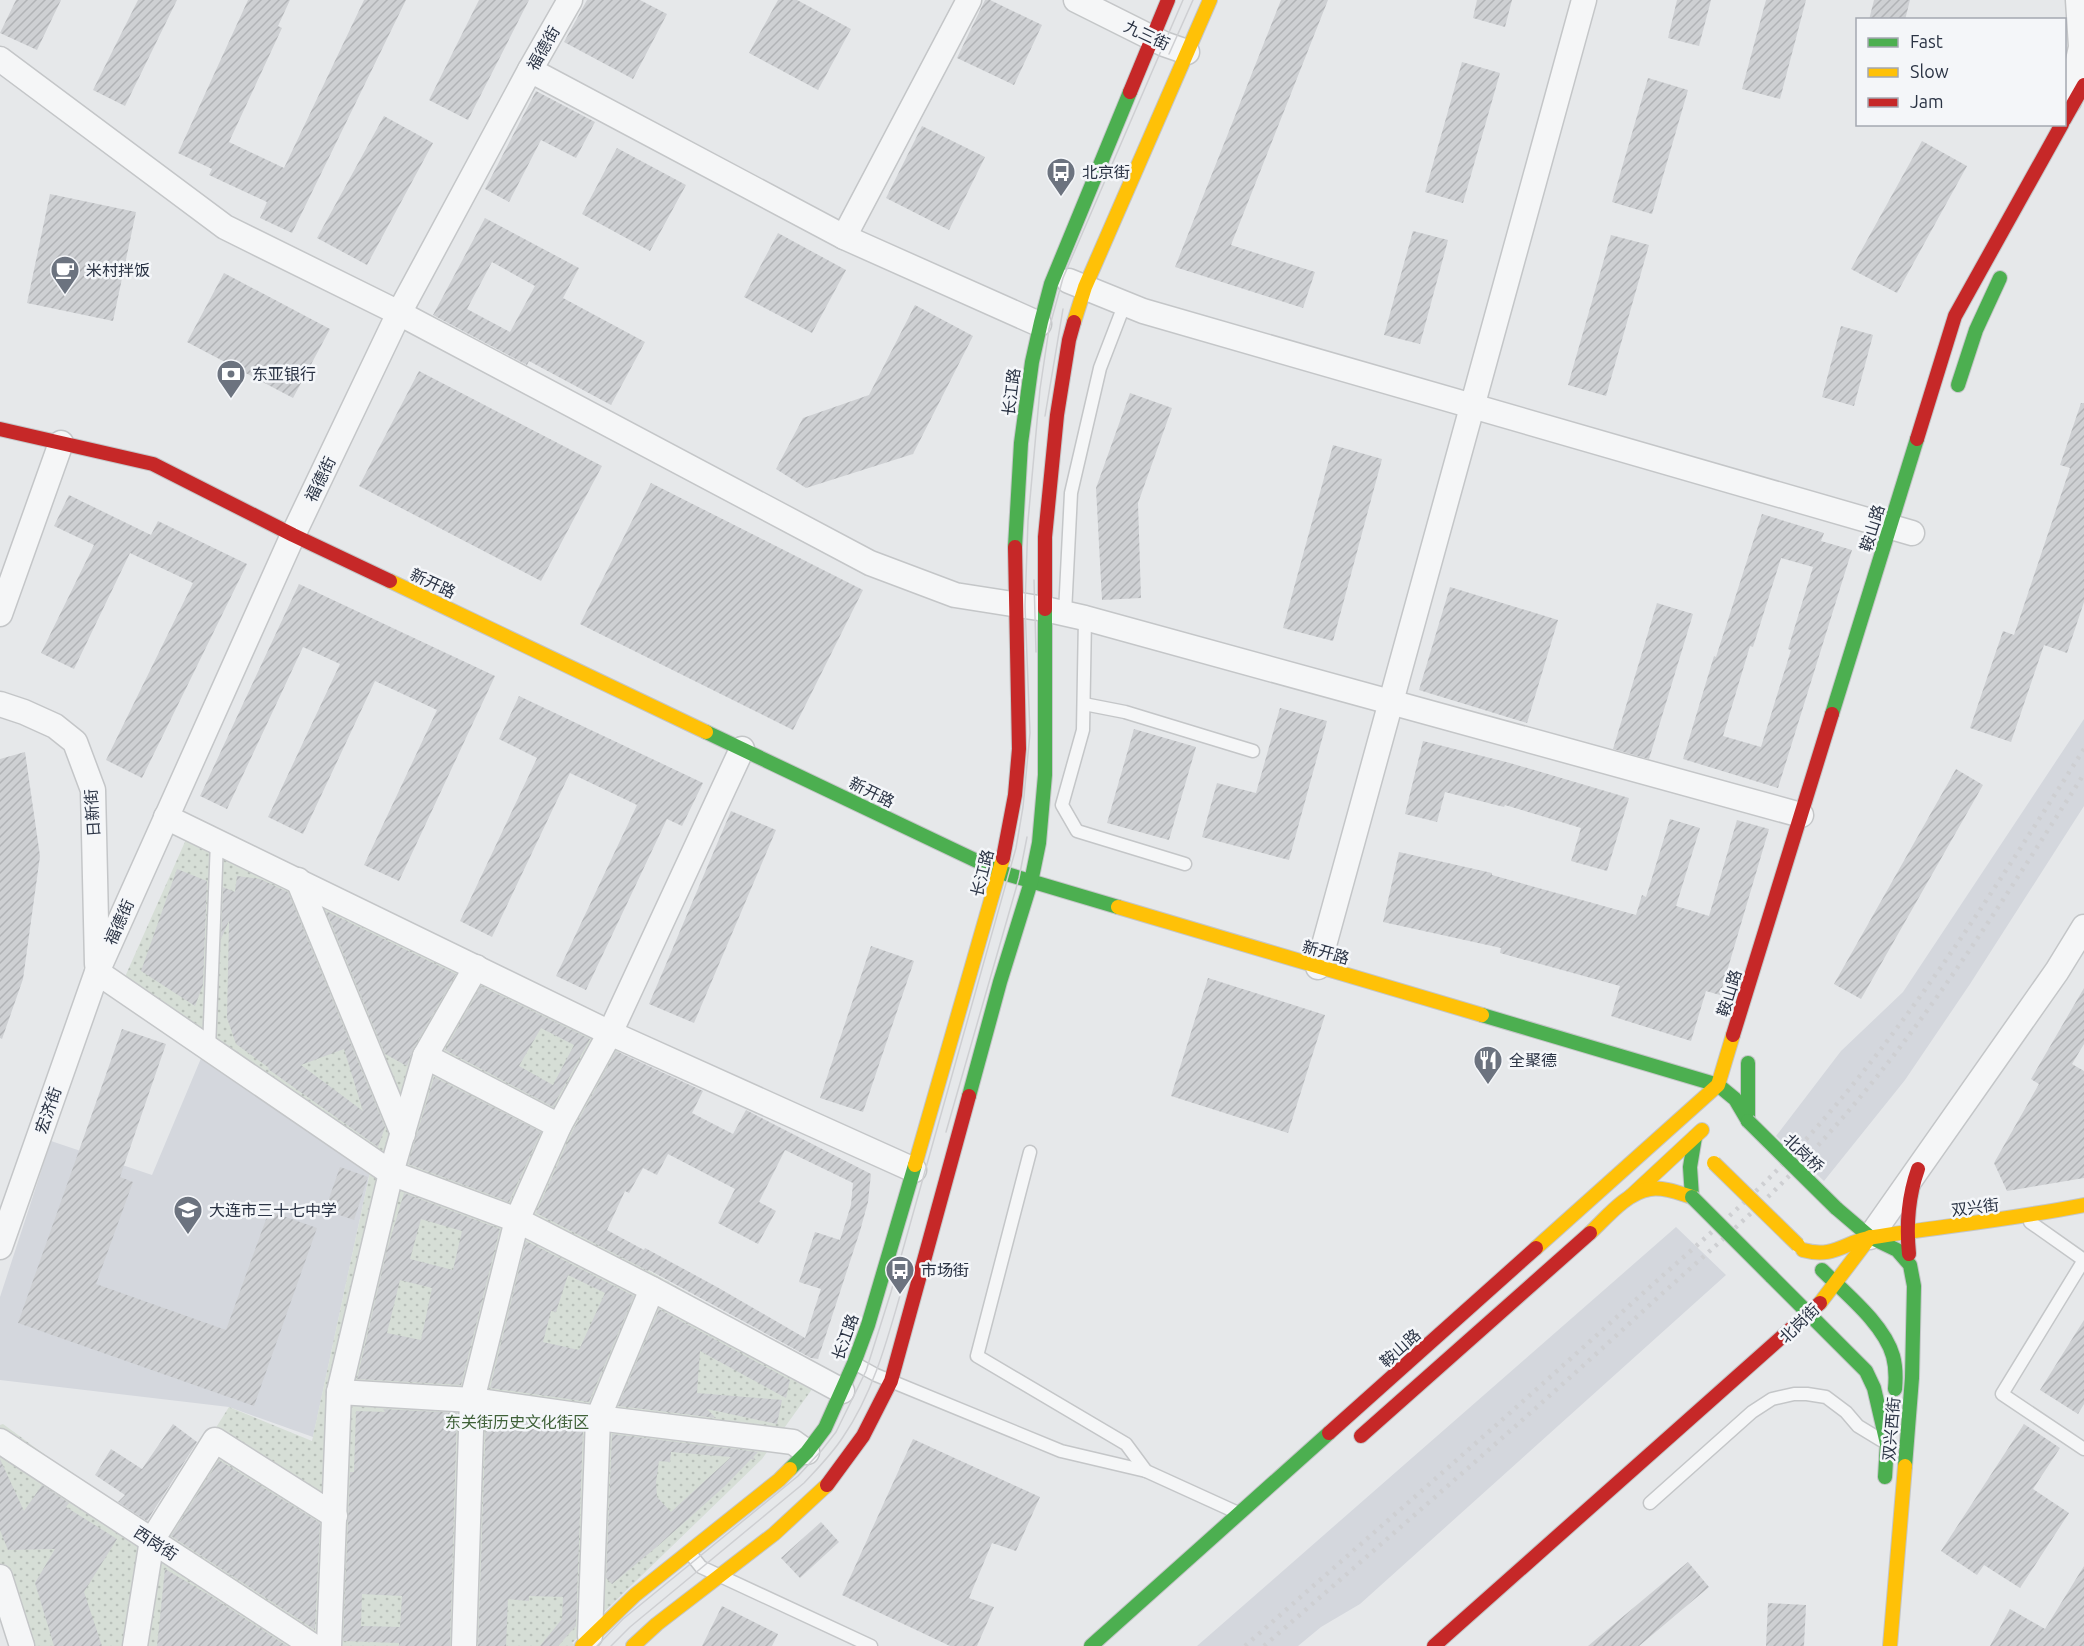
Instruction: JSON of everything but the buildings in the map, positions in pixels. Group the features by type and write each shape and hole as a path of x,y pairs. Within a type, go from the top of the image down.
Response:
{"main road":[{"name":"长江路","path":"586,1641 688,1551 778,1479 807,1452 825,1428 868,1325 1000,872 1011,822 1018,768 1019,693 1015,604 1019,475 1030,368 1039,324 1054,275 1168,0"},
{"path":"633,1646 657,1624 774,1534 823,1490 863,1436 891,1381 1000,982 1031,882 1039,843 1044,807 1046,717 1065,613 1045,537 1056,425 1069,340 1085,287 1210,0"},
{"name":"鞍山路","path":"2066,116 2084,85"},
{"name":"鞍山路","path":"1091,1646 1718,1085 1801,815 1906,531 1955,316 2061,126"},
{"path":"1954,398 1971,342 1988,299 2005,269"},
{"name":"新开路","path":"0,429 153,464 293,535 1000,872 1718,1085 1748,1121"},
{"path":"1731,1103 1749,1057 1748,1121"},
{"path":"1637,1061 1666,1084"},
{"path":"1675,1100 1695,1137 1714,1163 1801,1248 1820,1275 1836,1284 1876,1325 1899,1341 1912,1378"},
{"name":"北岗桥","path":"1748,1121 1836,1208 1870,1237"},
{"path":"1347,1449 1711,1122"},
{"path":"1692,1197 1690,1167 1695,1137"},
{"name":"双兴西街","path":"1890,1646 1912,1378 1914,1286 1906,1232 1907,1210 1912,1184 1918,1169"},
{"path":"1631,1196 1650,1189 1671,1191 1692,1197 1771,1276 1779,1304"},
{"name":"双兴街","path":"1801,1248 1818,1254 1870,1237 2024,1217 2084,1205"},
{"path":"1820,1275 1842,1262 1870,1237 1897,1250 1910,1264"},
{"name":"北岗街","path":"1434,1646 1809,1315 1836,1284 1870,1237"},
{"path":"1771,1276 1796,1279"},
{"name":"双兴西街","path":"1771,1276 1866,1371 1874,1388 1887,1444 1884,1491"},
{"path":"1768,1353 1777,1320"},
{"path":"1876,1325 1891,1349 1895,1362 1896,1386 1887,1444"}],"street":[{"name":"福德街","path":"97,972 293,535 399,313 570,0"},
{"path":"844,237 969,0"},
{"name":"九三街","path":"1076,0 1187,52"},
{"path":"1318,967 1584,0"},
{"path":"2066,111 2080,46 2078,0"},
{"path":"0,59 225,227 399,313 870,563 955,595 1065,613 1801,815"},
{"path":"530,70 844,237 1039,324"},
{"path":"1054,275 1143,310 1906,531"},
{"path":"0,614 61,443"},
{"name":"日新街","path":"0,704 55,726 75,742 93,790 97,972"},
{"path":"464,1646 472,1400 517,1220 559,1126 610,1032 742,748"},
{"path":"166,817 610,1032 914,1170"},
{"path":"298,880 403,1134"},
{"name":"北岗街","path":"1870,1237 2056,971 2084,927"},
{"path":"329,1646 339,1392 392,1173 425,1056 476,967"},
{"path":"97,972 392,1173 517,1220 842,1391"},
{"name":"宏济街","path":"0,1247 97,972"},
{"path":"425,1056 559,1126"},
{"path":"586,1641 598,1418 652,1289"},
{"path":"339,1392 472,1400 793,1442 807,1452"},
{"path":"135,1646 152,1540 215,1440 335,1516"},
{"name":"西岗街","path":"0,1441 313,1646"},
{"path":"0,1577 22,1646"}],"lane":[{"path":"1125,303 1100,368 1071,493 1065,613 1084,704 1083,730 1062,805 1077,831 1185,864"},
{"path":"1084,704 1125,712 1253,751"},
{"path":"209,1049 217,841"},
{"path":"1030,1152 976,1356 1126,1444 1146,1471"},
{"path":"2024,1217 2084,1260 2002,1394 2084,1449"},
{"path":"854,1363 891,1381 1060,1451 1146,1471 1240,1513"},
{"path":"1650,1503 1752,1412 1773,1399 1794,1394 1826,1397 1846,1412 1858,1426 1887,1444"},
{"path":"688,1551 701,1567 871,1646"}],"shaded area":[{"path":"2084,719 2084,806 1970,984 1905,1080 1824,1181 1776,1136 1841,1051 1903,992"},
{"name":"大连市三十七中学","path":"202,1056 370,1172 313,1437 229,1407 0,1380 0,1297 51,1141 152,1175"},
{"path":"1676,1227 1726,1275 1360,1604 1321,1627 1298,1646 1197,1646"}],"green space":[{"name":"东关街历史文化街区","path":"196,817 631,1031 539,1208 825,1371 762,1459 572,1643 577,1646 13,1646 0,1605 0,1425 3,1424 150,1532 229,1407 312,1441 370,1172 116,997"}],"tram line":[{"path":"597,1646 623,1619 798,1476 836,1432 866,1371 891,1292 1016,848 1023,807 1030,733 1025,606 1028,521 1040,389 1049,329 1063,278 1183,0"},
{"path":"1169,54 1193,0"},
{"path":"1045,416 1063,309"},
{"path":"1034,580 1036,652"},
{"path":"946,1132 1019,878 1027,837"},
{"path":"611,1646 630,1627 804,1483 825,1461 854,1420 872,1383 903,1285"}],"railway":[{"path":"1245,1646 1716,1228 1799,1147 1878,1053 1950,954 2084,749"},
{"path":"1264,1646 1557,1389 1771,1194 1808,1156 1885,1067 1955,972 2084,774"}],"traffic: fast":[{"path":"1015,547 1021,443 1032,362 1041,322 1051,284 1130,92"},
{"path":"1958,385 1976,330 2000,278"},
{"path":"1832,714 1917,439"},
{"path":"969,1096 1000,982 1031,882 1039,843 1045,775 1045,609"},
{"path":"706,732 1000,872 1118,907"},
{"path":"1482,1015 1718,1085 1735,1099 1748,1121"},
{"path":"1748,1063 1748,1121"},
{"path":"1748,1121 1836,1208"},
{"path":"1692,1197 1690,1167 1695,1137"},
{"path":"790,1469 807,1452 825,1428 854,1363 868,1325 915,1165"},
{"path":"1692,1197 1771,1276"},
{"path":"1836,1208 1870,1237 1897,1250 1910,1265 1914,1286 1912,1378 1905,1466"},
{"path":"1822,1270 1863,1310 1881,1332 1895,1364 1895,1389"},
{"path":"1771,1276 1866,1371 1874,1388 1887,1444 1885,1477"},
{"path":"1091,1646 1329,1433"}],"traffic: slow":[{"path":"1074,322 1085,287 1210,0"},
{"path":"390,581 706,732"},
{"path":"915,1165 1003,858"},
{"path":"1118,907 1482,1015"},
{"path":"1536,1248 1718,1085 1733,1035"},
{"path":"1631,1196 1702,1130"},
{"path":"1714,1163 1798,1245"},
{"path":"1590,1233 1617,1206 1641,1191 1661,1189 1692,1197"},
{"path":"1803,1250 1832,1251 1874,1237 2084,1205"},
{"path":"1820,1303 1870,1237"},
{"path":"1890,1646 1905,1466"},
{"path":"582,1646 635,1595 790,1469"},
{"path":"633,1646 657,1624 774,1534 827,1485"}],"traffic: jam":[{"path":"1130,92 1168,0"},
{"path":"2066,116 2084,85"},
{"path":"1917,439 1955,316 2061,126"},
{"path":"1045,609 1045,537 1057,415 1074,322"},
{"path":"0,429 153,464 390,581"},
{"path":"1003,858 1015,795 1019,749 1015,547"},
{"path":"1733,1035 1832,714"},
{"path":"827,1485 863,1436 891,1381 969,1096"},
{"path":"1909,1254 1909,1211 1918,1169"},
{"path":"1361,1436 1590,1233"},
{"path":"1329,1433 1536,1248"},
{"path":"1434,1646 1820,1303"}],"place":[{"name":"北京街","path":"1061,198"},
{"name":"米村拌饭","path":"65,296"},
{"name":"东亚银行","path":"231,400"},
{"name":"全聚德","path":"1488,1086"},
{"name":"大连市三十七中学","path":"188,1236"},
{"name":"市场街","path":"900,1296"}]}
